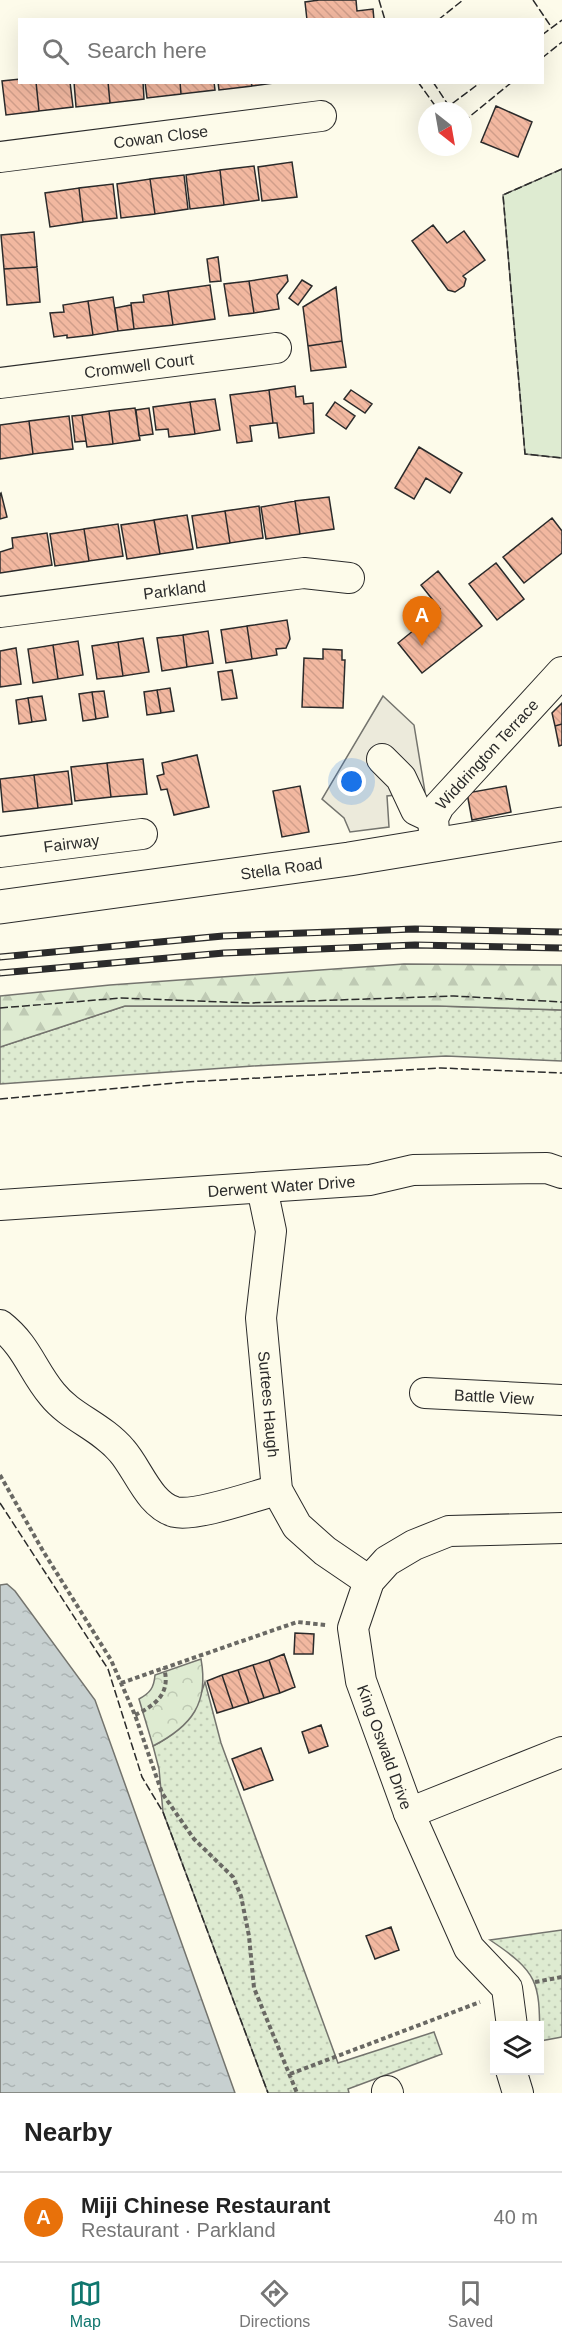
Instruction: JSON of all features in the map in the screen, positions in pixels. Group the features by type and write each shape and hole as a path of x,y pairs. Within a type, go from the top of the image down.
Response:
{"main road":[{"name":"Stella Road","path":"0,907 434,832 562,824"}],"street":[{"name":"Cowan Close","path":"0,157 321,116"},
{"name":"Cromwell Court","path":"0,383 276,348"},
{"name":"Parkland","path":"0,612 304,573 349,578"},
{"name":"Widdrington Terrace","path":"434,832 451,791 562,672"},
{"path":"382,759 401,778 416,810 434,832"},
{"name":"Fairway","path":"0,852 142,834"},
{"name":"Derwent Water Drive","path":"0,1205 370,1180 412,1170 547,1168 562,1173"},
{"name":"Surtees Haugh","path":"262,1188 271,1232 261,1318 277,1490 297,1526 325,1551 369,1581"},
{"path":"0,1325 12,1335 31,1359 51,1393 70,1412 98,1427 123,1451 157,1501 175,1512 196,1512 277,1490"},
{"name":"Battle View","path":"425,1393 562,1400"},
{"name":"King Oswald Drive","path":"507,1988 469,1947 409,1813 361,1681 353,1628 369,1581 387,1561 414,1545 449,1531 562,1528"},
{"path":"409,1813 562,1752"},
{"path":"507,1988 511,2021"},
{"path":"513,2075 518,2093"}],"path":[{"path":"0,1475 43,1551 111,1660 135,1715 162,1793 194,1839 232,1877 241,1896 249,1936 255,1988 297,2093"},
{"path":"121,1683 297,1622 353,1628"},
{"path":"135,1715 153,1707 164,1693 167,1679 164,1668"},
{"path":"290,2074 464,2010 507,1988 562,1977"}],"green space":[{"path":"562,169 562,458 525,454 503,195"},
{"path":"404,964 562,965 562,1010 438,1006 125,1006 0,1047 0,996 110,985"},
{"path":"125,1006 438,1006 562,1010 562,1061 446,1056 253,1066 0,1084 0,1047"},
{"path":"201,1659 202,1688 195,1712 178,1730 153,1746 139,1699 151,1690 155,1675"},
{"path":"205,1682 221,1743 338,2063 434,2032 442,2054 348,2089 349,2093 268,2093 163,1812 159,1769 153,1746 172,1734 186,1720 197,1703"},
{"path":"562,1930 562,2037 544,2040 544,2021 539,2021 534,1982 519,1962 490,1940"}],"shaded area":[{"path":"383,696 414,725 425,792 387,796 389,827 350,832 344,818 322,799"}],"water":[{"path":"7,1584 15,1591 95,1700 235,2093 0,2093 0,1585"}],"building":[{"path":"356,0 357,11 373,9 374,18 307,18 305,2"},
{"path":"18,79 18,84 36,84 39,111 6,115 2,81"},
{"path":"36,84 70,84 73,107 39,111"},
{"path":"74,84 108,84 110,103 76,107"},
{"path":"108,84 143,84 144,99 110,103"},
{"path":"145,84 180,84 181,94 147,98"},
{"path":"180,84 214,84 215,90 181,94"},
{"path":"218,84 252,84 252,86 219,90"},
{"path":"496,106 532,122 518,157 481,142"},
{"path":"292,162 297,197 262,201 258,167"},
{"path":"254,166 259,200 224,205 220,170"},
{"path":"220,170 224,205 190,209 186,175"},
{"path":"184,175 188,209 155,214 150,179"},
{"path":"150,179 155,214 121,218 117,184"},
{"path":"113,184 117,218 83,222 79,188"},
{"path":"79,188 83,222 50,227 45,193"},
{"path":"433,225 447,243 464,231 485,260 463,276 466,279 464,286 455,292 448,290 412,241"},
{"path":"34,232 37,267 4,269 1,235"},
{"path":"218,257 221,281 210,282 207,259"},
{"path":"37,267 40,302 7,305 4,269"},
{"path":"287,275 288,281 277,295 279,309 254,313 249,281"},
{"path":"302,280 312,286 298,305 289,298"},
{"path":"249,281 254,313 229,316 224,284"},
{"path":"210,285 215,319 173,325 168,291"},
{"path":"336,287 342,341 308,346 303,307"},
{"path":"168,291 173,325 134,329 131,303 144,302 143,295"},
{"path":"113,297 118,331 93,335 88,301"},
{"path":"88,301 93,335 54,337 50,313 64,312 63,305"},
{"path":"131,305 134,329 118,331 115,308"},
{"path":"342,341 346,367 311,371 308,346"},
{"path":"295,386 296,397 303,396 304,404 313,403 314,433 279,438 277,423 273,423 269,390"},
{"path":"269,390 273,423 250,426 252,441 237,443 230,395"},
{"path":"351,390 372,404 365,413 344,399"},
{"path":"215,399 220,430 195,434 190,402"},
{"path":"190,402 195,434 169,437 168,429 156,430 153,407"},
{"path":"335,402 355,416 346,429 326,415"},
{"path":"135,408 140,440 113,444 109,411"},
{"path":"149,408 153,434 139,436 136,410"},
{"path":"109,411 113,444 87,447 82,415"},
{"path":"82,415 86,441 75,442 72,416"},
{"path":"69,416 73,449 33,454 29,421"},
{"path":"29,421 33,454 0,459 0,425"},
{"path":"419,447 462,473 450,493 426,478 414,499 395,488"},
{"path":"0,494 7,517 0,519"},
{"path":"329,497 334,529 300,534 295,501"},
{"path":"295,501 300,534 266,539 261,507"},
{"path":"259,506 263,538 230,543 225,511"},
{"path":"225,511 230,543 197,548 192,516"},
{"path":"187,515 193,549 160,554 154,520"},
{"path":"552,518 562,531 562,553 524,583 503,557"},
{"path":"154,520 160,554 127,559 121,525"},
{"path":"118,524 123,556 89,561 84,529"},
{"path":"84,529 89,561 55,566 50,534"},
{"path":"47,533 52,565 0,573 0,552 13,548 12,538"},
{"path":"496,563 524,599 497,620 469,584"},
{"path":"438,571 482,626 422,673 398,643 440,609 421,585"},
{"path":"287,620 290,639 286,648 276,649 277,655 252,659 247,626"},
{"path":"247,626 252,659 226,663 221,630"},
{"path":"208,631 213,663 187,667 183,635"},
{"path":"183,635 187,667 162,671 157,638"},
{"path":"143,638 149,672 123,676 118,642"},
{"path":"78,641 83,675 58,679 53,645"},
{"path":"118,642 123,676 97,679 92,646"},
{"path":"53,645 58,679 33,683 28,649"},
{"path":"16,648 21,684 0,687 0,651"},
{"path":"323,649 342,650 342,660 345,660 343,708 302,707 304,658 323,659"},
{"path":"232,670 237,698 222,700 218,672"},
{"path":"170,688 174,711 161,713 157,690"},
{"path":"157,690 161,713 147,715 144,692"},
{"path":"104,691 108,717 96,719 92,692"},
{"path":"92,692 96,719 83,721 79,694"},
{"path":"42,696 46,720 32,722 28,698"},
{"path":"28,698 32,722 19,724 16,700"},
{"path":"562,703 562,724 555,726 552,713"},
{"path":"562,724 562,745 559,746 555,726"},
{"path":"197,755 209,807 174,815 167,789 161,790 157,776 164,774 162,763"},
{"path":"143,759 147,794 111,797 107,763"},
{"path":"107,763 111,797 75,801 71,767"},
{"path":"68,771 72,804 38,808 34,775"},
{"path":"34,775 38,808 3,812 0,779"},
{"path":"300,786 309,832 282,837 273,791"},
{"path":"506,786 511,812 472,820 467,793"},
{"path":"295,1633 314,1634 313,1654 294,1654"},
{"path":"284,1654 295,1687 280,1693 269,1660"},
{"path":"269,1660 280,1693 264,1698 253,1665"},
{"path":"253,1665 264,1698 249,1703 238,1670"},
{"path":"238,1670 249,1703 233,1708 222,1675"},
{"path":"222,1675 233,1708 217,1713 207,1681"},
{"path":"321,1725 328,1746 309,1753 302,1732"},
{"path":"261,1748 273,1780 244,1790 232,1759"},
{"path":"391,1927 399,1950 375,1959 366,1936"}],"railway":[{"path":"0,957 223,936 415,929 562,932"},
{"path":"0,973 224,953 415,945 562,948"}],"fence":[{"path":"379,0 384,18"},
{"path":"440,18 463,0"},
{"path":"533,0 552,28"},
{"path":"544,34 562,20"},
{"path":"544,56 562,42"},
{"path":"419,84 432,102"},
{"path":"434,84 449,106 478,84"},
{"path":"472,115 510,84"},
{"path":"562,169 503,195 525,454 562,458"},
{"path":"0,1008 121,998 249,1003 454,996 562,1002"},
{"path":"0,1099 185,1082 441,1068 562,1073"},
{"path":"0,1503 108,1669 142,1777 163,1812 268,2093"}],"place":[{"name":"Miji Chinese Restaurant","path":"422,646"}]}
